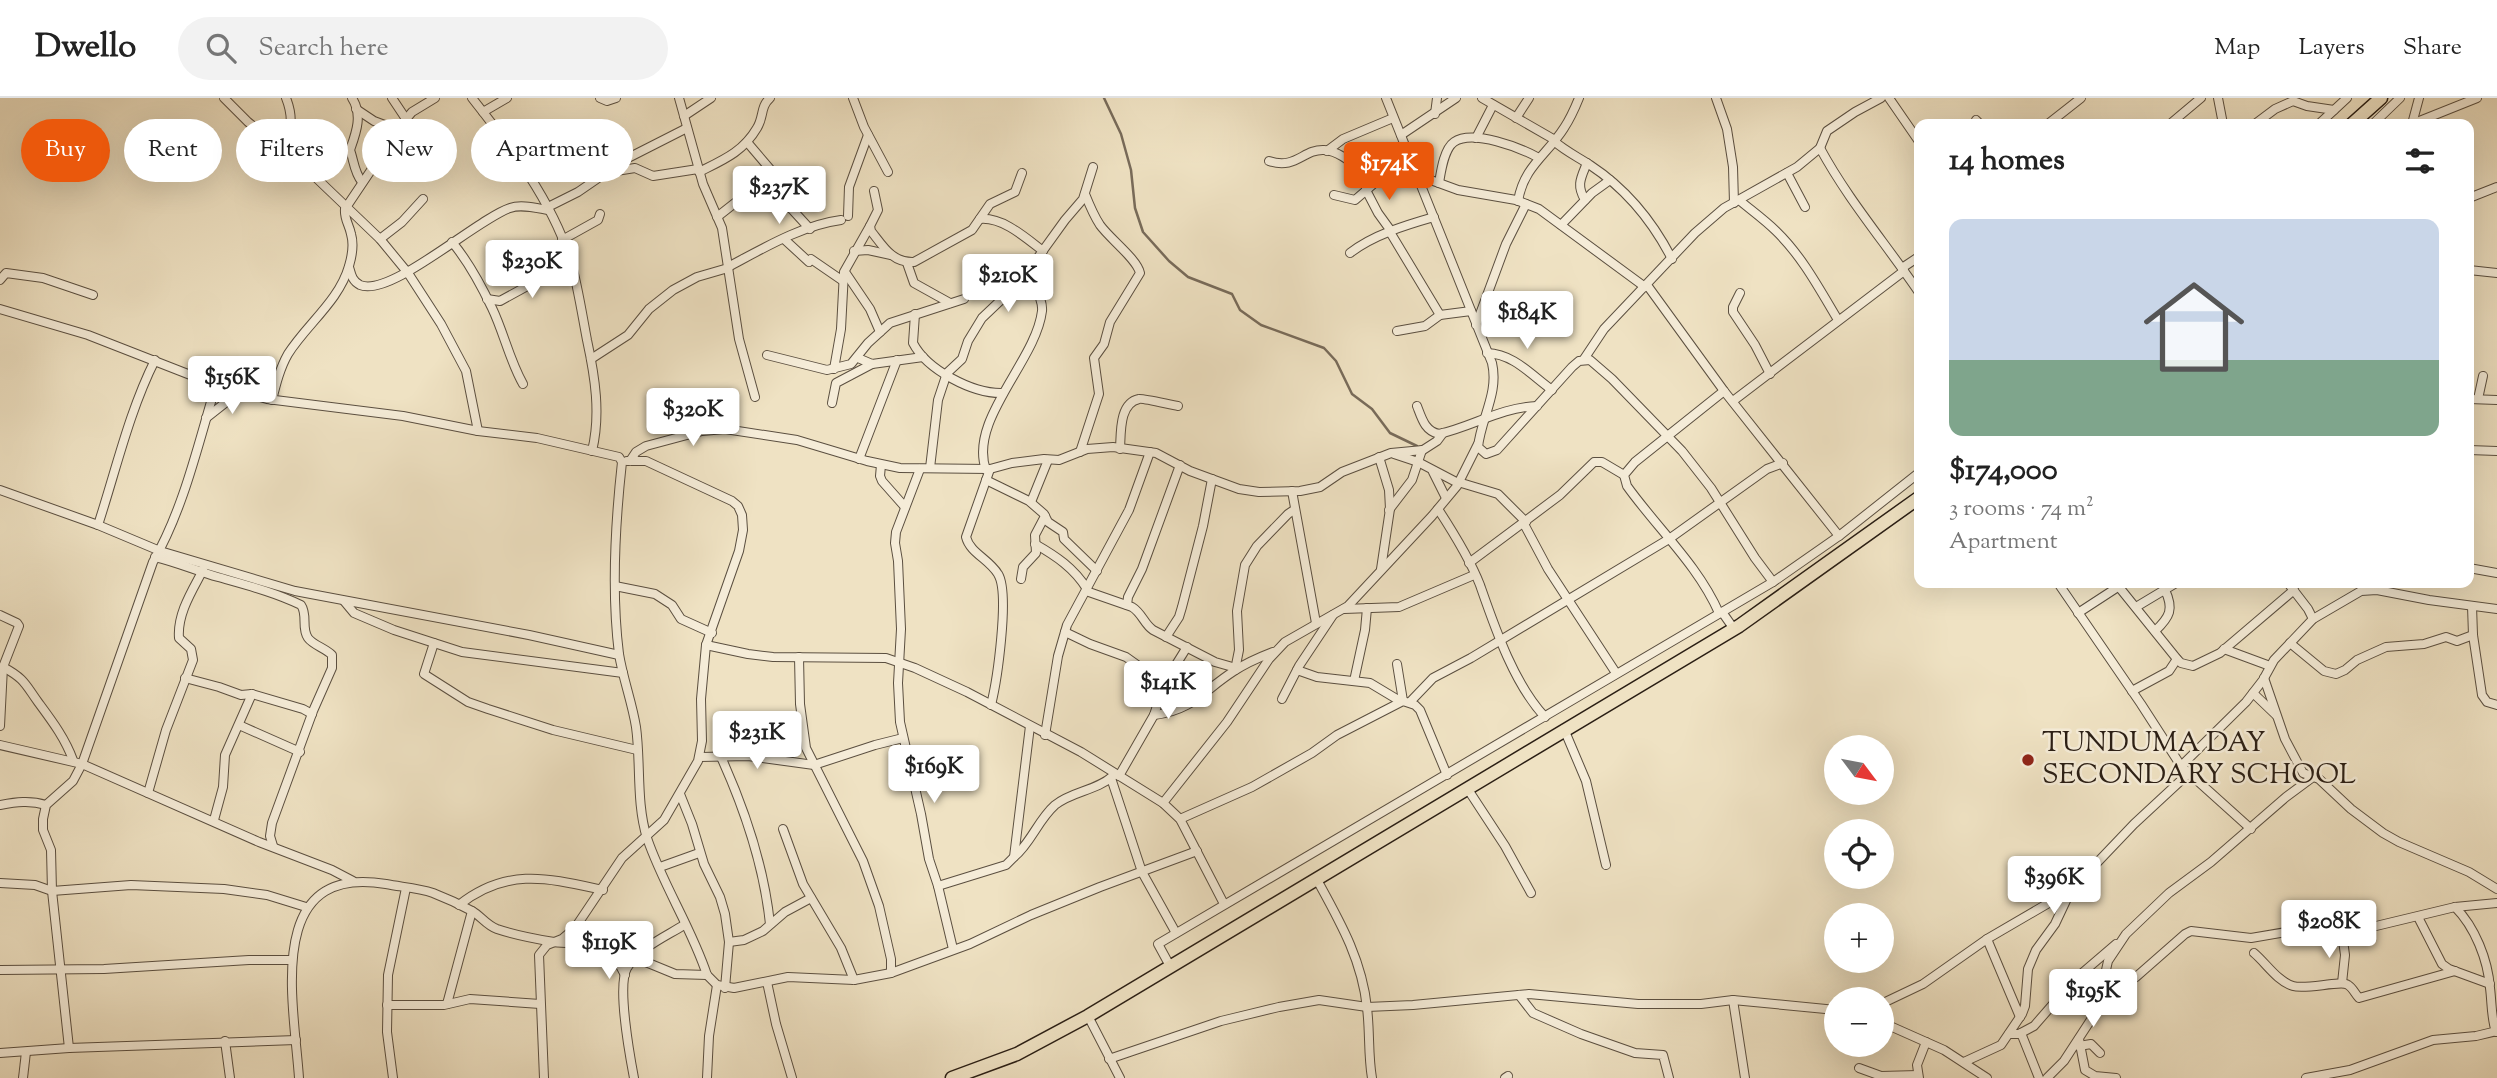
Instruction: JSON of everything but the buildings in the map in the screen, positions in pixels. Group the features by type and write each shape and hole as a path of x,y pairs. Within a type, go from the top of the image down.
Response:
{"highway":[{"path":"2358,119 2381,98"},
{"path":"952,1078 1017,1054 1088,1016 1734,629 1914,502"}],"street":[{"path":"224,98 247,119"},
{"path":"233,98 234,108"},
{"path":"272,400 286,358 333,298 349,267 353,243 344,217 345,209 362,182 355,170 350,150 358,130 352,98"},
{"path":"392,98 405,119"},
{"path":"407,119 423,104 435,98"},
{"path":"472,98 488,119"},
{"path":"483,112 506,98"},
{"path":"600,98 607,101 616,98"},
{"path":"679,98 699,170 724,239 739,340 755,397"},
{"path":"684,116 710,98"},
{"path":"633,168 653,177 699,170 738,152 757,128 762,109 769,98"},
{"path":"853,98 868,135 888,172"},
{"path":"1163,803 1227,722 1284,642 1342,609 1415,536 1458,483 1479,443 1495,376 1493,363 1386,98"},
{"path":"1435,114 1437,98"},
{"path":"1401,135 1456,98"},
{"path":"1482,98 1537,128 1610,180 1654,227 1672,259"},
{"path":"1516,118 1529,98"},
{"path":"1476,325 1522,202 1521,185 1564,128 1579,98"},
{"path":"1716,98 1727,130 1736,201 1776,231 1793,251 1838,320"},
{"path":"1479,443 1478,447 1486,454 1497,450 1572,367 1584,359 1604,329 1695,233 1736,201 1787,173 1820,148 1827,131 1881,98"},
{"path":"1889,98 1914,136"},
{"path":"2067,109 2068,98"},
{"path":"2054,119 2081,98"},
{"path":"2176,119 2201,98"},
{"path":"2218,98 2222,119"},
{"path":"2324,119 2347,98"},
{"path":"2377,119 2400,98"},
{"path":"2413,119 2419,98"},
{"path":"2424,119 2477,98"},
{"path":"2262,119 2294,99 2307,106 2334,110"},
{"path":"290,100 292,119"},
{"path":"1476,138 1493,105"},
{"path":"356,109 371,119"},
{"path":"1327,151 1343,139 1394,118"},
{"path":"633,155 687,128"},
{"path":"591,359 628,335 649,309 673,290 697,277 728,268 755,250 825,222 845,218 849,187 868,135"},
{"path":"1438,183 1453,143 1476,138 1510,146 1539,158"},
{"path":"747,142 773,173 788,205 810,229"},
{"path":"1820,148 1833,173 1914,285"},
{"path":"1269,161 1289,163 1315,152 1327,151 1337,154 1377,181"},
{"path":"1586,200 1579,183 1587,163"},
{"path":"953,949 929,859 900,722 898,662 901,629 895,543 905,507 925,468 946,375 962,359 968,341 982,318 1014,288 1034,264 1084,194 1093,167"},
{"path":"717,217 773,173"},
{"path":"854,251 868,250 907,262 920,260 966,233 990,204 1015,192 1022,173"},
{"path":"1787,173 1805,207"},
{"path":"1334,195 1353,200 1377,181 1417,174 1458,190 1522,202 1539,209 1646,286 1724,391 1839,536"},
{"path":"1561,225 1610,180"},
{"path":"319,182 345,209 380,239 408,273 441,324 466,371 478,431"},
{"path":"532,182 571,262 591,359 598,412 592,451"},
{"path":"349,267 353,280 361,286 378,284 408,273 508,208 547,209 592,182"},
{"path":"2474,196 2496,187"},
{"path":"1366,190 1440,315"},
{"path":"834,369 841,329 844,276 854,251 878,210 874,191"},
{"path":"1080,452 1099,394 1094,359 1104,344 1110,322 1140,273 1134,261 1099,223 1084,194"},
{"path":"380,239 402,222 423,199"},
{"path":"562,240 598,220 600,214"},
{"path":"1350,253 1362,244 1391,231 1434,217"},
{"path":"980,219 995,221 1022,235 1043,251"},
{"path":"870,226 871,231 891,255"},
{"path":"783,239 810,261 844,276 870,309 880,332"},
{"path":"452,242 470,266 487,299 523,384"},
{"path":"1733,401 1914,261"},
{"path":"487,299 500,302 571,262"},
{"path":"907,262 914,283 950,303"},
{"path":"970,470 982,454 991,416 1015,376 1042,315 1038,293 1039,277 1034,264"},
{"path":"2474,271 2497,273"},
{"path":"0,280 6,273 43,278 93,295"},
{"path":"1740,293 1733,312 1770,374"},
{"path":"768,355 827,370 834,369 851,364 868,343 890,323 964,299"},
{"path":"0,309 88,335 216,385 272,400 361,410 537,439 615,455 626,462 646,461 719,493 738,506 743,530 739,551 706,645 701,699 700,757 664,820 622,858 603,890 568,936 547,945 539,955 544,1078"},
{"path":"1397,331 1425,326 1440,315 1471,311"},
{"path":"915,314 913,343 923,357 961,383 1003,393"},
{"path":"1487,353 1503,354 1552,390"},
{"path":"832,403 836,383 872,364 923,357"},
{"path":"858,358 872,364"},
{"path":"1584,359 1594,362 1669,436 1721,502 1773,582"},
{"path":"98,525 117,467 122,442 143,384 155,360"},
{"path":"859,459 897,360"},
{"path":"2483,376 2474,399 2497,400"},
{"path":"69,1048 52,891 51,850 43,830 46,805 73,780 77,762 158,554 174,521 216,385"},
{"path":"1624,475 1635,462 1724,391"},
{"path":"206,418 225,403 245,393"},
{"path":"1120,449 1124,411 1135,400 1143,398 1178,405"},
{"path":"1417,406 1426,427 1432,433 1443,433 1487,416 1537,406"},
{"path":"1197,851 1051,906 981,939 891,973 854,980 788,977 734,988 721,986 707,975 646,836 639,790 633,707 619,655 615,586 626,462 646,446 702,431 725,429 807,443 881,465 925,468 988,470 1012,463 1059,460 1107,446 1150,452 1238,489 1292,491 1320,487 1342,472 1391,453 1422,450 1431,446 1443,433"},
{"path":"1389,510 1412,480 1422,450"},
{"path":"2474,450 2497,451"},
{"path":"1045,735 1058,656 1065,632 1129,510 1150,452"},
{"path":"1391,453 1418,462 1458,483 1498,494 1525,523 1548,569 1616,673"},
{"path":"982,454 988,470 966,537 971,548 989,563 1004,585 1002,628 991,705"},
{"path":"1379,457 1389,490 1381,569"},
{"path":"1031,502 1048,460"},
{"path":"1469,563 1560,495 1594,462 1602,462 1624,475 1626,486 1693,569 1734,629"},
{"path":"1180,819 1252,787 1312,753 1337,735 1404,702 1433,678 1569,600 1668,539 1767,469 1783,463"},
{"path":"881,465 882,481 905,507"},
{"path":"1127,605 1180,465"},
{"path":"1433,472 1446,498"},
{"path":"1170,966 1158,944 1773,582 1839,536 1914,477"},
{"path":"1167,637 1179,617 1212,479"},
{"path":"986,480 1031,502 1048,522 1063,532 1064,539 1097,571"},
{"path":"0,490 98,525 158,554 215,576 258,587 301,605 305,611 308,639 329,651 333,659 332,668 272,823 270,836 273,846"},
{"path":"1292,491 1316,623"},
{"path":"1438,509 1469,563 1532,704 1545,717"},
{"path":"1236,669 1239,650 1237,611 1245,565 1257,546 1294,510"},
{"path":"1021,579 1023,567 1036,553 1035,535 1045,516"},
{"path":"1035,544 1072,569 1086,590 1127,605 1138,611 1149,627 1215,662 1236,669"},
{"path":"158,554 295,591 619,655"},
{"path":"2474,569 2497,573"},
{"path":"149,793 166,730 194,654 179,638 180,620 203,570"},
{"path":"1342,609 1399,607 1474,575"},
{"path":"615,586 654,594 672,605 681,619 712,633"},
{"path":"2061,588 2180,766 2251,829"},
{"path":"2078,613 2116,588"},
{"path":"2123,588 2176,659 2193,666 2224,649 2289,588"},
{"path":"2136,607 2168,588"},
{"path":"2292,588 2312,619"},
{"path":"2155,631 2170,615 2171,607 2165,590"},
{"path":"2180,766 2253,693 2270,666 2312,619 2345,600 2368,590 2377,590 2497,609"},
{"path":"344,601 354,613 434,643 485,656 623,673"},
{"path":"2472,606 2473,635 2483,695 2487,702 2497,705"},
{"path":"1354,681 1367,608"},
{"path":"0,615 19,626 3,667 0,726"},
{"path":"1282,699 1297,670 1333,615"},
{"path":"1065,632 1126,657 1164,684"},
{"path":"2290,643 2324,671 2336,674 2357,660 2393,645 2424,644 2443,637 2457,641 2473,635"},
{"path":"434,643 424,674 468,702 553,730 637,750"},
{"path":"706,645 748,654 877,657 933,676 1081,752 1115,776 1163,803 1180,819 1224,904"},
{"path":"938,886 1006,864 1025,847 1053,807 1073,795 1098,787 1115,776 1154,715 1164,684 1187,647"},
{"path":"2224,649 2270,666"},
{"path":"1154,715 1172,713 1191,705 1236,669 1278,650"},
{"path":"799,657 798,680 803,736 814,765 863,861 879,906 891,958 891,973"},
{"path":"2132,691 2169,671 2176,659"},
{"path":"1397,664 1404,702"},
{"path":"3,667 28,684 77,762"},
{"path":"1297,670 1317,677 1370,683 1420,709 1447,775"},
{"path":"185,678 242,695 252,694 312,714"},
{"path":"2264,678 2285,739 2302,773 2319,779 2351,809 2383,833 2469,872 2497,889"},
{"path":"2253,693 2279,717"},
{"path":"214,821 223,787 225,755 252,694"},
{"path":"239,725 300,752"},
{"path":"1014,857 1030,726"},
{"path":"1564,729 1586,781 1606,865"},
{"path":"700,757 754,756 814,765 903,738"},
{"path":"0,745 77,762 353,881 433,894 472,911 498,929 554,942 600,946 613,955 625,975"},
{"path":"721,757 753,839 768,901 770,924"},
{"path":"1894,998 1923,984 1987,939 2071,890 2134,824 2189,773"},
{"path":"1115,776 1142,872 1176,933"},
{"path":"2009,1034 2021,1034 2034,1026 2092,962 2121,940 2154,906 2313,777"},
{"path":"1467,788 1505,846 1531,893"},
{"path":"680,794 692,824 699,853 720,897 729,942 709,1036 707,1078"},
{"path":"0,805 15,801 46,805"},
{"path":"783,829 803,884 841,948 854,980"},
{"path":"660,867 699,853"},
{"path":"459,905 481,889 509,881 544,877 603,890"},
{"path":"1317,878 1349,938 1361,972 1367,1007 1372,1078"},
{"path":"299,1078 292,960 296,936 306,907 327,890 353,881"},
{"path":"0,883 34,885 52,891 131,885 199,887 267,895 306,907"},
{"path":"393,1078 387,1032 388,975 406,888"},
{"path":"1964,1062 2001,1045 2020,1017 2025,1006 2028,969 2036,950 2055,924 2071,890"},
{"path":"729,942 754,936 785,912 811,898"},
{"path":"2047,1078 2064,1061 2110,992 2136,977 2185,933 2191,931 2251,938 2292,931 2342,933 2455,907 2497,903"},
{"path":"2306,1078 2350,1070 2433,1040 2496,1032 2491,1016 2490,984 2479,946 2467,920 2455,907"},
{"path":"447,1004 472,911"},
{"path":"2418,917 2439,960 2446,967 2490,984"},
{"path":"634,1078 627,1035 627,968 646,947 684,925"},
{"path":"2342,933 2345,955 2342,983"},
{"path":"1987,939 2020,1017"},
{"path":"2110,992 2106,970 2108,961 2121,940"},
{"path":"2254,953 2282,980 2293,986 2322,987 2342,983 2349,985 2359,998 2455,971"},
{"path":"636,958 675,974 707,975"},
{"path":"0,970 59,967 104,969 292,960"},
{"path":"767,982 792,1078"},
{"path":"1110,1059 1221,1021 1319,1000 1367,1007 1413,1006 1529,994 1638,1004 1701,1004 1733,1000 1824,1009"},
{"path":"1519,995 1533,1013 1581,1034 1636,1053 1663,1055 1669,1078"},
{"path":"387,1005 447,1004 470,999 540,1004"},
{"path":"1733,1000 1745,1078"},
{"path":"1088,1016 1120,1078"},
{"path":"1894,1028 1964,1062 1987,1078"},
{"path":"2021,1034 2039,1078"},
{"path":"2080,1036 2079,1046 2089,1073 2116,1078"},
{"path":"0,1054 69,1048 296,1040"},
{"path":"225,1041 230,1078"},
{"path":"1859,1068 1881,1076 1918,1077 1918,1059 1926,1042"},
{"path":"2079,1046 2091,1044 2100,1053"},
{"path":"23,1078 26,1052"}],"waterway":[{"path":"1104,98 1121,134 1131,170 1135,208 1143,232 1169,261 1188,277 1232,294 1240,310 1261,325 1324,348 1336,361 1352,394 1372,409 1390,433 1417,446"}],"place":[{"name":"TUNDUMA DAY SECONDARY SCHOOL","path":"2028,760"}]}
